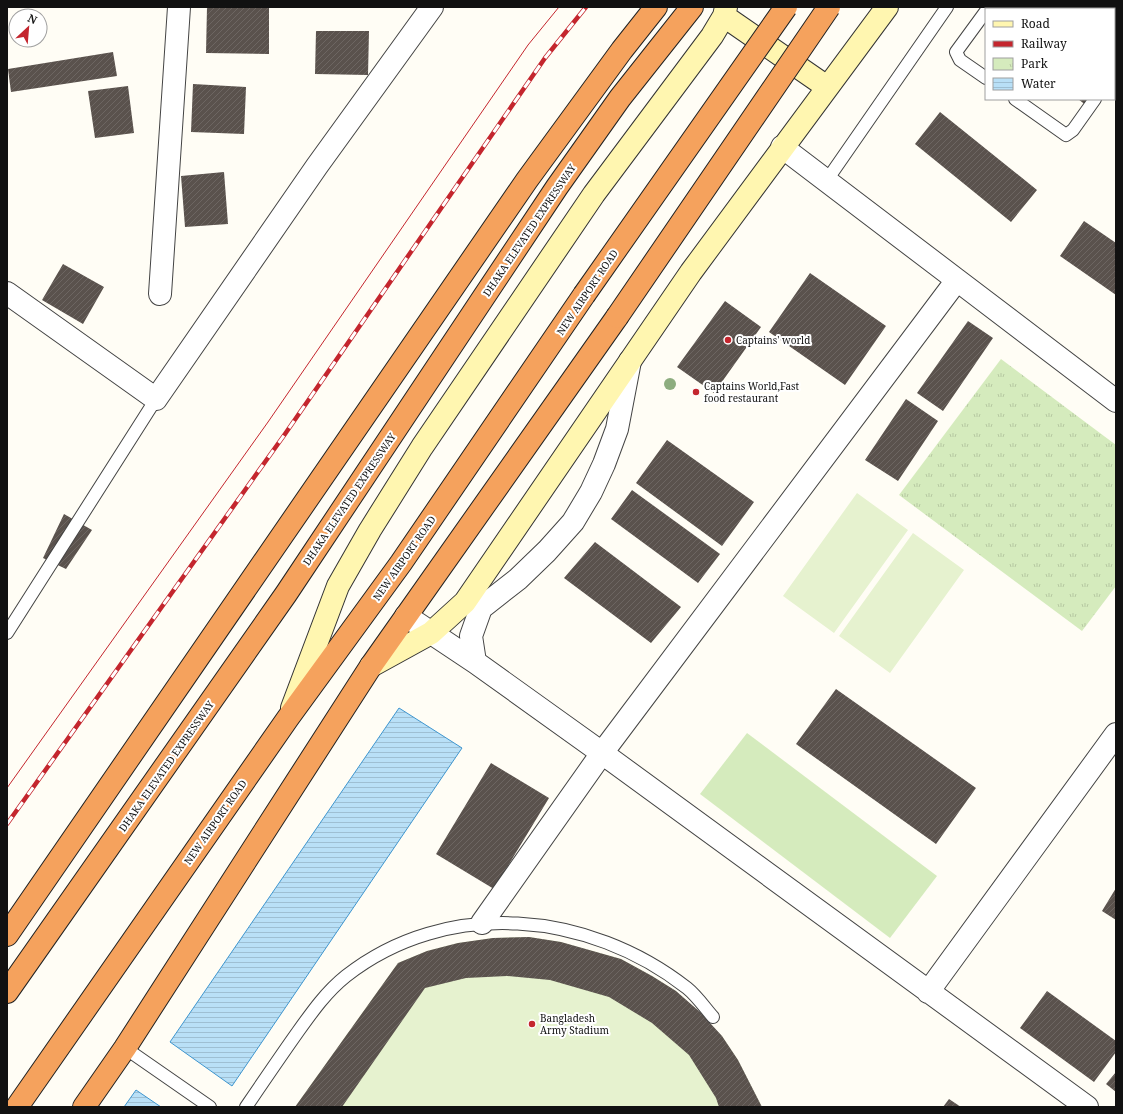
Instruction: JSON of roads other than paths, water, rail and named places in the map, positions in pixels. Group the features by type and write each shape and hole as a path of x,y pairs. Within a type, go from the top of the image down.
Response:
{"highway":[{"path":"7,935 527,180 622,50 656,7"},
{"name":"DHAKA ELEVATED EXPRESSWAY","path":"7,992 286,594 566,174 620,98 692,7"},
{"name":"NEW AIRPORT ROAD","path":"17,1107 288,718 401,563 584,295 786,7"},
{"path":"84,1107 125,1048 371,666 617,317 829,7"}],"main road":[{"path":"371,666 431,633 465,602 691,272 887,7"},
{"path":"288,718 338,586 370,530 422,447 589,200 712,36 725,12 827,87"}],"street":[{"path":"160,294 179,7"},
{"path":"7,293 156,399 317,166 432,7"},
{"path":"782,147 1116,401"},
{"path":"482,923 602,753 958,280"},
{"path":"431,633 481,608 518,579 547,551 573,522 591,492 604,464 617,429 630,361"},
{"path":"475,662 471,636 481,608"},
{"path":"406,616 475,662 602,753 1087,1107"},
{"path":"928,992 1116,734"}],"lane":[{"path":"827,180 947,7"},
{"path":"985,12 956,52 960,60 985,77"},
{"path":"1016,100 1066,135 1073,130 1094,100"},
{"path":"7,633 156,399"},
{"path":"246,1107 324,996 346,976 376,956 404,941 441,931 482,923 518,922 558,927 591,936 625,948 658,967 688,989 713,1017"},
{"path":"125,1048 210,1107"}],"water":[{"path":"399,708 462,748 232,1086 170,1042"},
{"path":"136,1090 161,1107 124,1107"}],"tram line":[{"path":"7,788 268,422 528,45 559,7"}],"railway":[{"path":"7,824 285,434 545,58 586,7"}],"place":[{"name":"Captains' world","path":"728,340"},
{"name":"Captains World,Fast food restaurant","path":"696,392"},
{"name":"Bangladesh Army Stadium","path":"532,1024"}]}
